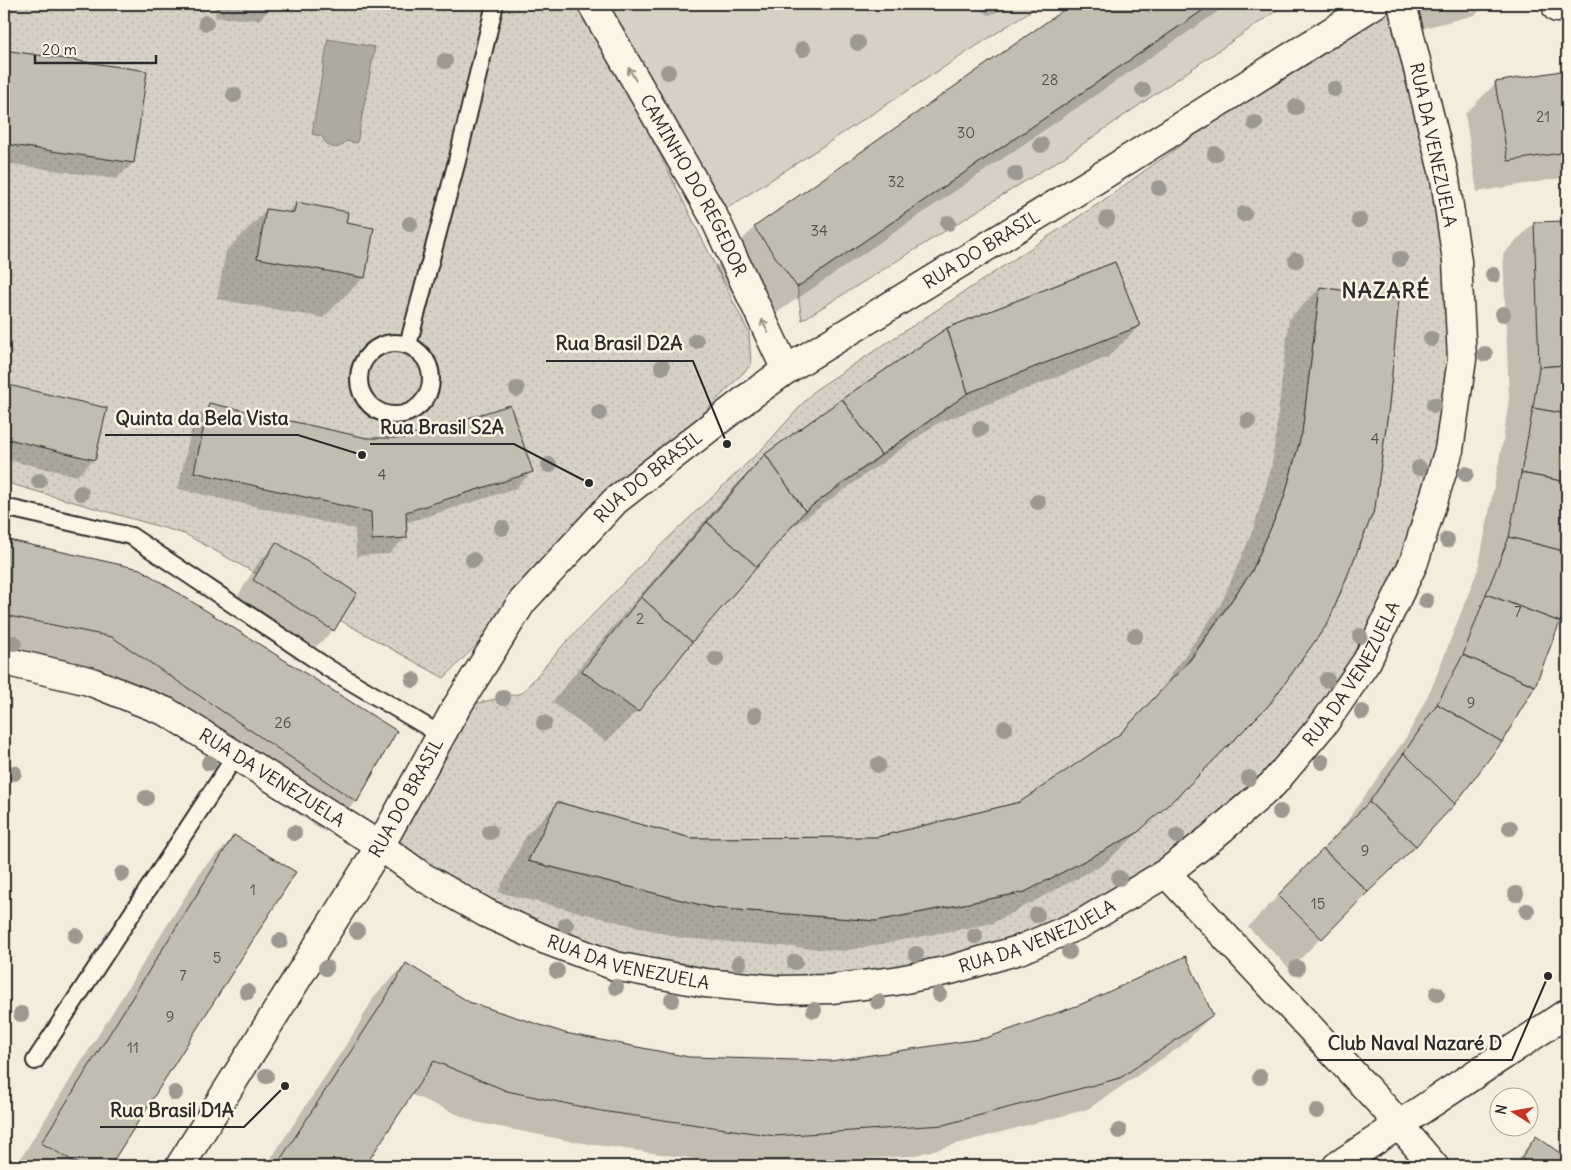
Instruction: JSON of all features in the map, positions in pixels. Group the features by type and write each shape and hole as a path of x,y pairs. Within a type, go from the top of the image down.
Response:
{"street":[{"name":"CAMINHO DO REGEDOR","path":"592,4 714,217 786,370"},
{"name":"RUA DO BRASIL","path":"180,1166 380,846 441,735 522,602 615,500 786,370 1100,177 1375,4"},
{"name":"RUA DA VENEZUELA","path":"4,661 89,680 167,712 380,846 423,877 486,913 546,940 615,966 705,983 780,990 831,989 895,981 950,970 1019,950 1081,924 1166,873 1211,838 1273,784 1325,722 1367,661 1414,562 1449,450 1462,358 1457,261 1444,179 1402,4"},
{"path":"1166,873 1400,1125 1434,1166"},
{"path":"1337,1166 1567,1013"}],"lane":[{"path":"408,345 457,161 495,4"},
{"path":"397,342 408,345 418,350 426,359 430,369 431,382 428,394 421,404 411,412 387,414 376,409 366,400 361,390 359,377 361,366 367,356 380,346 397,342"},
{"path":"4,507 131,536 328,668 441,735"},
{"path":"35,1061 236,755"}],"shaded area":[{"path":"4,4 585,4 749,333 751,365 444,678 185,534 4,482"},
{"path":"592,4 1041,4 714,217"},
{"path":"1212,4 1286,4 1064,157 802,320 797,287"},
{"path":"1379,4 1401,4 1462,359 1414,562 1273,784 1081,924 831,989 615,966 380,846 456,708 522,693 564,644 662,544 763,448 815,390 1098,204","holes":["1115,262 1140,326 968,393 805,511 692,642 641,597 765,454 842,399 947,328","1320,287 1398,299 1389,405 1375,508 1328,623 1269,705 1184,790 1137,833 1025,892 876,921 713,908 528,861 558,802 691,838 877,837 1020,802 1120,734 1184,667 1252,571 1284,498 1302,433"]},
{"path":"328,39 375,47 357,143 346,141 340,147 330,146 322,136 312,134"}],"building":[{"path":"1072,4 1212,4 797,287 754,227"},
{"path":"4,50 147,71 134,163 4,144"},
{"path":"1567,70 1567,152 1508,161 1495,82"},
{"path":"296,202 348,212 346,223 374,228 365,278 257,258 266,209 294,213"},
{"path":"1567,221 1567,365 1539,367 1534,222"},
{"path":"1115,262 1140,326 968,393 947,328"},
{"path":"1320,287 1399,299 1389,405 1375,508 1328,623 1269,705 1184,790 1137,833 1025,892 876,921 713,908 528,861 557,802 691,838 877,837 1020,802 1120,734 1191,659 1252,571 1284,498 1302,433"},
{"path":"947,328 968,393 881,455 842,399"},
{"path":"1567,365 1567,414 1533,408 1539,367"},
{"path":"4,384 107,408 95,460 4,438"},
{"path":"842,399 881,455 805,511 765,454"},
{"path":"209,403 367,438 404,438 510,405 533,472 406,512 407,538 372,540 371,512 194,472"},
{"path":"1533,408 1567,414 1567,482 1521,473"},
{"path":"765,454 805,511 757,567 707,522"},
{"path":"1521,473 1567,482 1567,552 1509,537"},
{"path":"707,522 757,567 692,642 641,597"},
{"path":"1509,537 1567,552 1567,603 1560,622 1486,594"},
{"path":"4,539 140,569 397,731 357,802 112,637 4,615"},
{"path":"276,542 357,593 334,631 253,580"},
{"path":"1486,594 1560,622 1535,686 1463,655"},
{"path":"641,597 692,642 638,712 582,671"},
{"path":"1463,655 1535,686 1502,742 1437,704"},
{"path":"1437,704 1502,742 1455,804 1404,753"},
{"path":"1404,753 1455,804 1416,846 1369,802"},
{"path":"1369,802 1416,846 1368,892 1323,849"},
{"path":"234,835 296,872 110,1166 82,1166 41,1143"},
{"path":"1323,849 1368,892 1322,939 1278,895"},
{"path":"1186,956 1213,1015 1120,1078 943,1125 775,1136 601,1111 507,1091 434,1061 365,1166 276,1166 385,999 406,963 469,1002 565,1033 689,1057 831,1061 986,1038 1082,1004"},
{"path":"1538,1137 1567,1158 1567,1166 1532,1166 1521,1158 1535,1138"}],"place":[{"name":"Rua Brasil D2A","path":"727,444"},
{"name":"Quinta da Bela Vista","path":"362,455"},
{"name":"Rua Brasil S2A","path":"589,483"},
{"name":"Club Naval Nazaré D","path":"1548,976"},
{"name":"Rua Brasil D1A","path":"285,1086"}],"district":[{"name":"NAZARÉ","path":"1386,290"}]}
